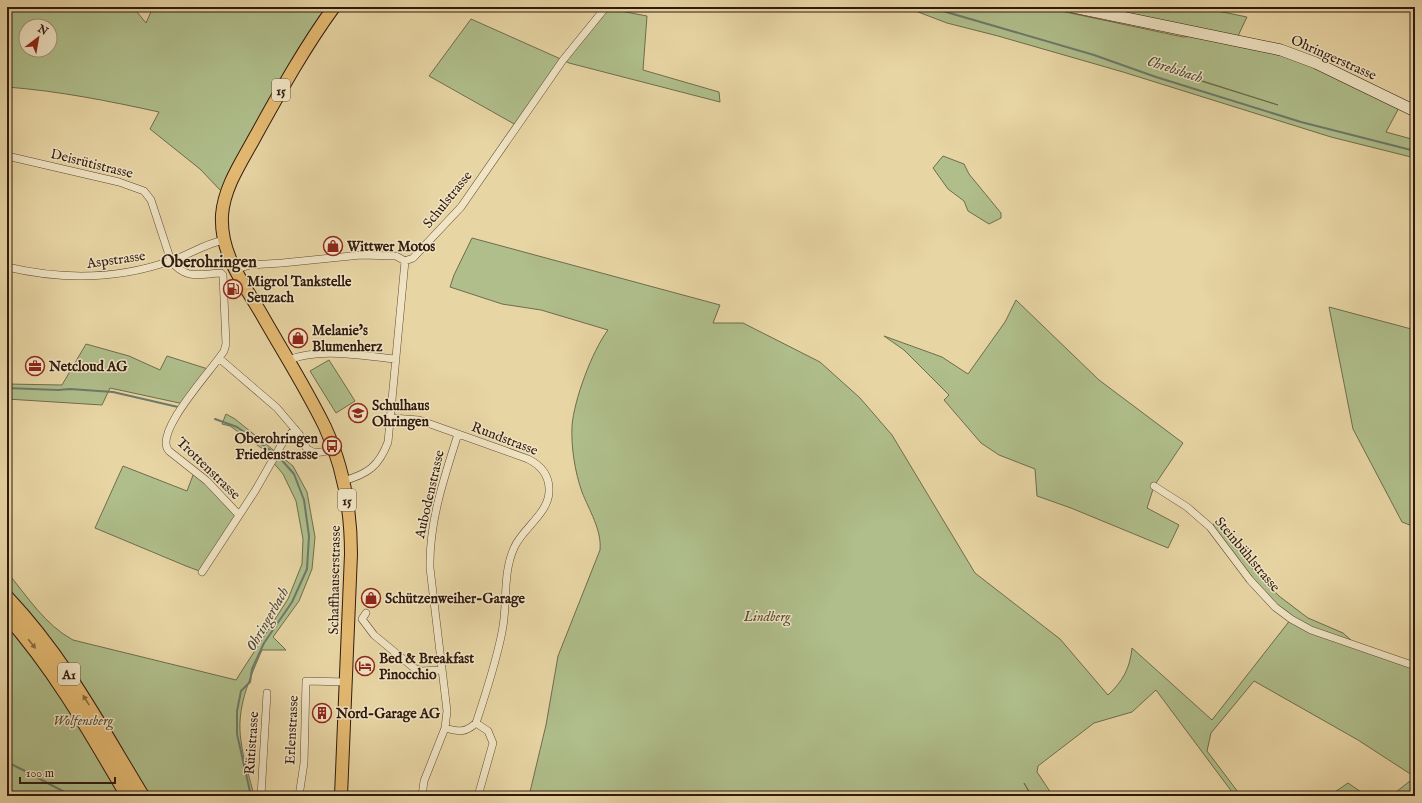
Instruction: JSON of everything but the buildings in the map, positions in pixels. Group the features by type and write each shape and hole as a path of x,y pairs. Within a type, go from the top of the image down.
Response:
{"highway":[{"name":"A1","path":"7,598 45,642 75,684 142,796"},
{"name":"A1","path":"7,615 36,649 69,695 128,796"}],"main road":[{"name":"Schaffhauserstrasse","path":"334,7 296,65 234,177 226,196 222,215 224,240 234,270 288,360 322,422 343,481 348,507 351,538 347,682 341,796"},
{"name":"Ohringerstrasse","path":"1073,7 1281,50 1316,63 1415,111"},
{"name":"Schaffhauserstrasse","path":"335,796 343,757"}],"street":[{"name":"Schulstrasse","path":"405,261 413,258 461,207 563,60 606,7"},
{"name":"Deisrütistrasse","path":"7,156 119,182 144,191 151,200 171,261"},
{"name":"Aspstrasse","path":"7,267 63,276 100,277 144,269 171,261 209,243 224,240"},
{"path":"234,270 250,264 282,264 361,255 396,256 405,261 392,418 388,442 382,456 360,477 343,481"},
{"name":"Trottenstrasse","path":"171,261 185,274 222,273 226,344 220,359 175,417 165,441 166,448 207,481 239,516"},
{"path":"288,360 299,356 317,354 396,359"},
{"path":"220,359 266,398 295,429 307,449 315,453 333,450"},
{"name":"Rundstrasse","path":"392,418 419,420 528,459 540,465 545,472 549,485 547,502 520,538 510,558 506,574 505,608 502,632 476,723"},
{"path":"202,572 239,516 283,442 295,429"},
{"name":"Aubodenstrasse","path":"422,796 424,781 445,728 447,710 430,568 430,545 433,521 458,434"},
{"name":"Steinbühlstrasse","path":"1154,486 1187,507 1210,527 1250,580 1275,607 1291,619 1311,630 1415,666"},
{"path":"366,613 362,619 374,635 414,668 421,671 442,670"},
{"name":"Erlenstrasse","path":"299,796 304,762 306,681 347,682"},
{"name":"Rütistrasse","path":"261,796 267,692"},
{"path":"445,728 460,732 469,730 476,723 488,731 493,743 478,796"}],"green space":[{"path":"7,7 27,9 29,7 133,7 146,23 153,7 334,7 234,177 221,191 200,169 150,129 159,112 46,91 7,87"},
{"path":"905,7 1042,7 1183,37 1198,36 1281,50 1401,104 1386,132 1415,140 1415,158 1331,137 1123,72 947,23","holes":["1159,67 1278,105 1159,68"]},
{"path":"1073,7 1198,7 1247,17 1236,40"},
{"path":"605,8 647,16 643,70 719,92 720,102 569,63 563,60"},
{"path":"471,19 563,60 516,125 429,76"},
{"path":"943,156 964,164 969,174 1001,213 1001,218 989,224 968,211 964,201 948,189 933,168"},
{"name":"Lindberg","path":"472,238 720,305 713,323 743,323 820,362 860,398 892,435 975,573 1060,639 1108,695 1118,685 1125,674 1130,662 1132,648 1212,720 1291,619 1275,607 1210,527 1218,521 1250,566 1279,596 1308,618 1343,633 1359,647 1415,666 1415,777 1358,740 1254,681 1211,733 1207,751 1241,796 1235,796 1156,690 1132,712 1094,723 1038,766 1037,772 1053,796 1032,796 1024,783 1031,796 529,796 546,725 558,656 600,550 597,528 577,476 573,451 572,426 576,403 585,376 596,350 608,330 541,310 502,304 450,287 454,275"},
{"path":"1016,300 1099,380 1183,443 1154,486 1147,508 1179,525 1168,548 1071,508 1037,496 1035,469 999,455 981,443 944,400 949,395 904,350 884,336 942,357 968,374 1005,322"},
{"path":"1329,307 1415,330 1415,527 1402,522 1353,429"},
{"path":"86,344 129,356 160,370 167,356 211,370 184,404 110,388 102,405 7,399 7,384 62,385"},
{"path":"329,360 355,401 336,413 310,371"},
{"name":"Wolfensberg","path":"226,414 235,419 293,466 307,492 315,537 312,569 299,601 273,637 286,650 262,650 248,683 242,706 240,717 241,741 254,796 7,796 7,572 45,618 63,634 73,640 236,680 288,599 302,564 303,539 296,501 283,474 272,461 270,454 230,426 222,424"},
{"path":"123,466 187,491 195,470 239,515 202,572 95,528"},
{"path":"1415,777 1415,796 1391,796"},
{"path":"1348,783 1367,796 1329,796"}],"waterway":[{"name":"Chrebsbach","path":"929,7 1094,55 1156,77 1301,122 1415,151"},
{"name":"Ohringerbach","path":"7,388 70,389 113,392 178,407"},
{"name":"Ohringerbach","path":"215,419 237,427 273,452"},
{"name":"Ohringerbach","path":"251,796 237,734 237,711 241,691 250,682 252,669 264,643 292,602 307,569 309,536 304,500 294,474 279,457"},
{"path":"7,762 31,774"},
{"path":"38,778 72,796"}],"place":[{"name":"Wittwer Motos","path":"333,246"},
{"name":"Migrol Tankstelle Seuzach","path":"233,289"},
{"name":"Melanie’s Blumenherz","path":"298,338"},
{"name":"Netcloud AG","path":"35,366"},
{"name":"Schulhaus Ohringen","path":"358,413"},
{"name":"Oberohringen Friedenstrasse","path":"332,446"},
{"name":"Schützenweiher-Garage","path":"371,598"},
{"name":"Bed & Breakfast Pinocchio","path":"365,666"},
{"name":"Nord-Garage AG","path":"322,713"}],"district":[{"name":"Oberohringen","path":"209,261"}]}
